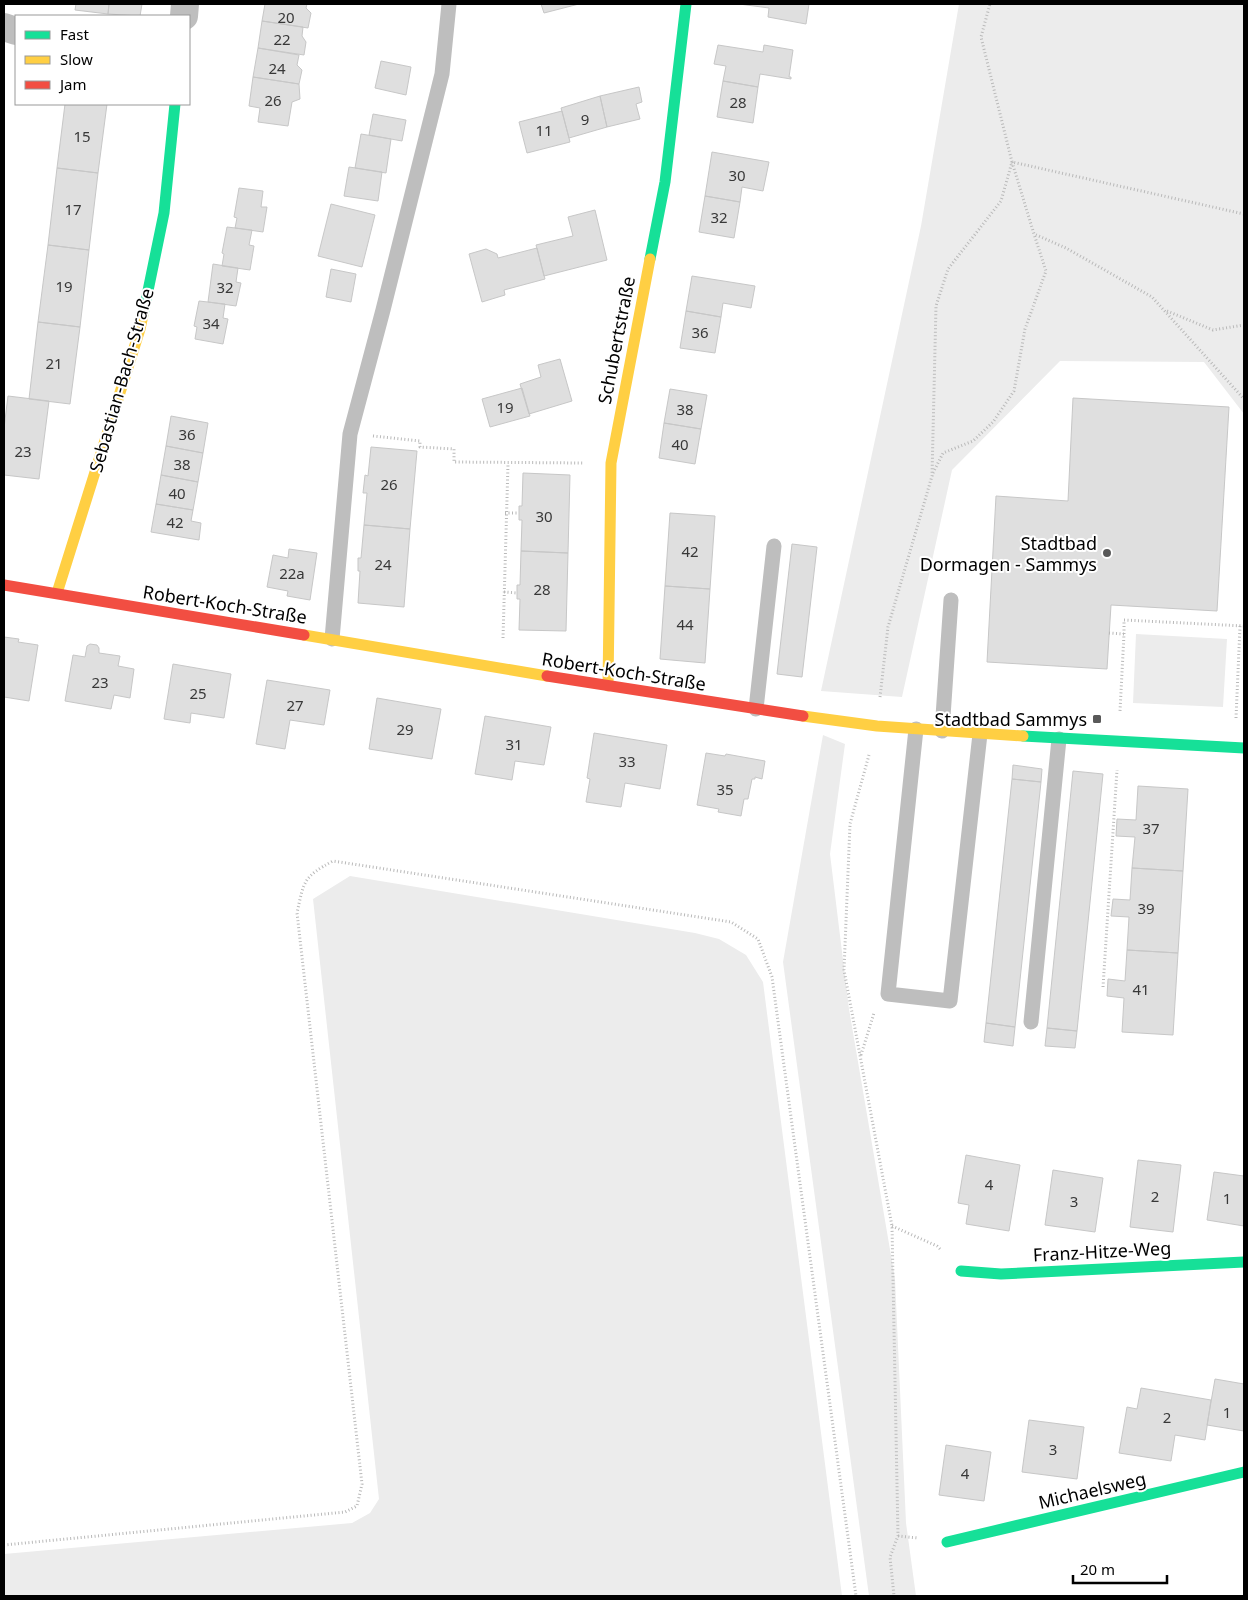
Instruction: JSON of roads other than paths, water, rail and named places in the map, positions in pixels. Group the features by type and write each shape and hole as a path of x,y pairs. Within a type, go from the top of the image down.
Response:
{"street":[{"name":"Schubertstraße","path":"608,686 611,463 665,182 686,4"},
{"name":"Sebastian-Bach-Straße","path":"56,593 140,329 164,213 176,105"},
{"name":"Robert-Koch-Straße","path":"4,585 608,686 877,726 1059,739 1239,748"},
{"name":"Franz-Hitze-Weg","path":"961,1271 1001,1274 1244,1262"},
{"name":"Michaelsweg","path":"947,1542 1244,1472"}],"lane":[{"path":"332,639 350,434 442,74 449,4"},
{"path":"756,709 774,546"},
{"path":"942,731 951,600"},
{"path":"916,729 888,994 950,1001 980,734"},
{"path":"1031,1022 1059,739"}],"place":[{"name":"Stadtbad Dormagen - Sammys","path":"1107,553"},
{"name":"Stadtbad Sammys","path":"1097,719"}]}
